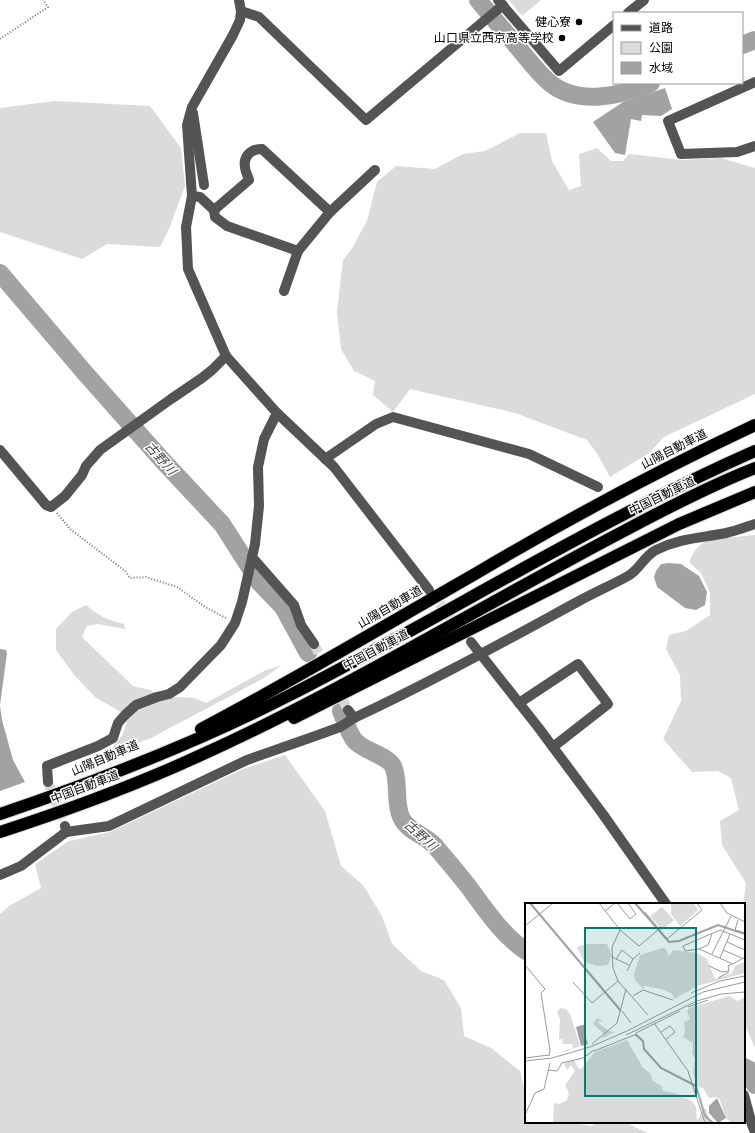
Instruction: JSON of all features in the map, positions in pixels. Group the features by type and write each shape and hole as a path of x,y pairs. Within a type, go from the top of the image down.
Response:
{"highway":[{"name":"山陽自動車道","path":"34,803 158,750 234,712 475,573 655,474 755,425"},
{"name":"中国自動車道","path":"0,814 90,782 181,746 279,700 339,670 542,558 701,475 755,451"},
{"name":"中国自動車道","path":"0,832 87,802 201,755 265,725 340,686 663,510 755,468"},
{"path":"87,802 146,782 266,732 678,524 755,492"}],"street":[{"path":"239,0 241,11 240,20 192,107 187,125 192,196 186,227 188,269 226,356 277,413 334,467 429,590"},
{"path":"629,12 644,0"},
{"path":"241,11 259,17 366,120 500,6 559,71 613,26"},
{"path":"755,82 668,121 681,154 737,152 755,146"},
{"path":"192,107 204,185"},
{"path":"214,210 249,180 244,159 250,151 262,149 330,212"},
{"path":"284,290 298,251 330,212 375,170"},
{"path":"192,196 200,197 214,210 215,217 227,226 298,251"},
{"path":"0,450 46,505 51,507 65,496 82,475 86,466 100,450 170,399 202,378 226,356"},
{"path":"48,782 47,766 98,746 113,738 118,723 125,714 136,705 169,694 180,687 221,645 235,623 242,602 255,544 259,506 258,467 264,439 277,413"},
{"path":"325,459 376,424 393,418 529,454 598,487"},
{"path":"0,875 21,866 65,829 108,826 247,760 340,727 354,718 417,689 426,682 629,575 639,568 647,556 656,550 682,540 725,533 755,524"},
{"path":"252,557 294,604 301,625 314,644"},
{"path":"471,642 553,747 602,813 665,903"},
{"path":"519,704 578,664 608,704 553,747"},
{"path":"348,710 354,718"},
{"path":"745,1099 755,1132"}],"path":[{"path":"0,39 48,6 43,0"},
{"path":"51,507 70,529 125,571 130,578 146,577 177,587 204,607 235,623"}],"green space":[{"path":"509,0 541,0 522,16"},
{"path":"55,101 150,106 181,148 185,186 169,229 160,247 107,244 82,259 0,232 0,108"},
{"path":"520,133 546,133 552,161 569,190 581,186 579,154 597,148 611,161 623,161 629,154 682,160 721,158 755,168 755,394 664,437 649,453 610,477 598,455 587,440 515,413 410,389 393,412 373,395 375,381 354,371 341,349 337,312 343,260 351,250 367,221 377,182 396,166 435,169 463,154 485,151"},
{"path":"755,535 755,1048 745,1025 745,903 743,903 746,883 722,845 720,821 739,810 731,778 718,771 692,772 663,739 681,701 680,675 666,649 669,635 686,631 710,615 710,593 701,573 689,562 695,550 706,540"},
{"path":"86,605 104,617 124,624 125,629 98,624 87,626 82,637 133,686 150,690 164,698 194,698 206,703 266,670 282,665 264,678 151,738 112,753 113,747 123,734 128,718 121,712 96,698 75,676 56,650 56,629 72,612"},
{"path":"285,755 325,811 341,866 363,885 382,916 392,944 421,971 444,980 461,1008 464,1036 491,1048 520,1071 525,1091 525,1123 572,1123 591,1126 597,1123 626,1123 648,1133 0,1133 0,914 9,906 41,888 35,864 69,841 110,832 243,769"}],"water":[{"path":"665,88 672,109 661,116 642,115 641,121 631,119 625,155 615,153 593,122 623,102"},
{"path":"661,564 681,564 699,576 707,592 705,605 696,610 685,608 657,587 654,577 656,571"},
{"path":"0,649 6,650 7,653 0,705"},
{"path":"0,706 2,720 13,760 25,782 0,791"}],"waterway":[{"path":"478,0 538,72 550,83 561,90 573,95 586,97 613,95 649,84"},
{"path":"743,45 755,40"},
{"name":"古野川","path":"0,273 85,373 163,461 222,524 259,582 283,607 308,653"},
{"name":"古野川","path":"341,711 349,731 355,741 364,748 386,759 393,766 396,778 399,811 407,826 435,846 487,912 509,937 525,950"},
{"name":"古野川","path":"745,1068 750,1070 755,1085"}],"tunnel":[{"path":"430,592 459,628"},
{"path":"314,644 348,710"},
{"path":"48,782 65,826"}],"place":[{"name":"健心寮","path":"579,22"},
{"name":"山口県立西京高等学校","path":"562,38"}]}
